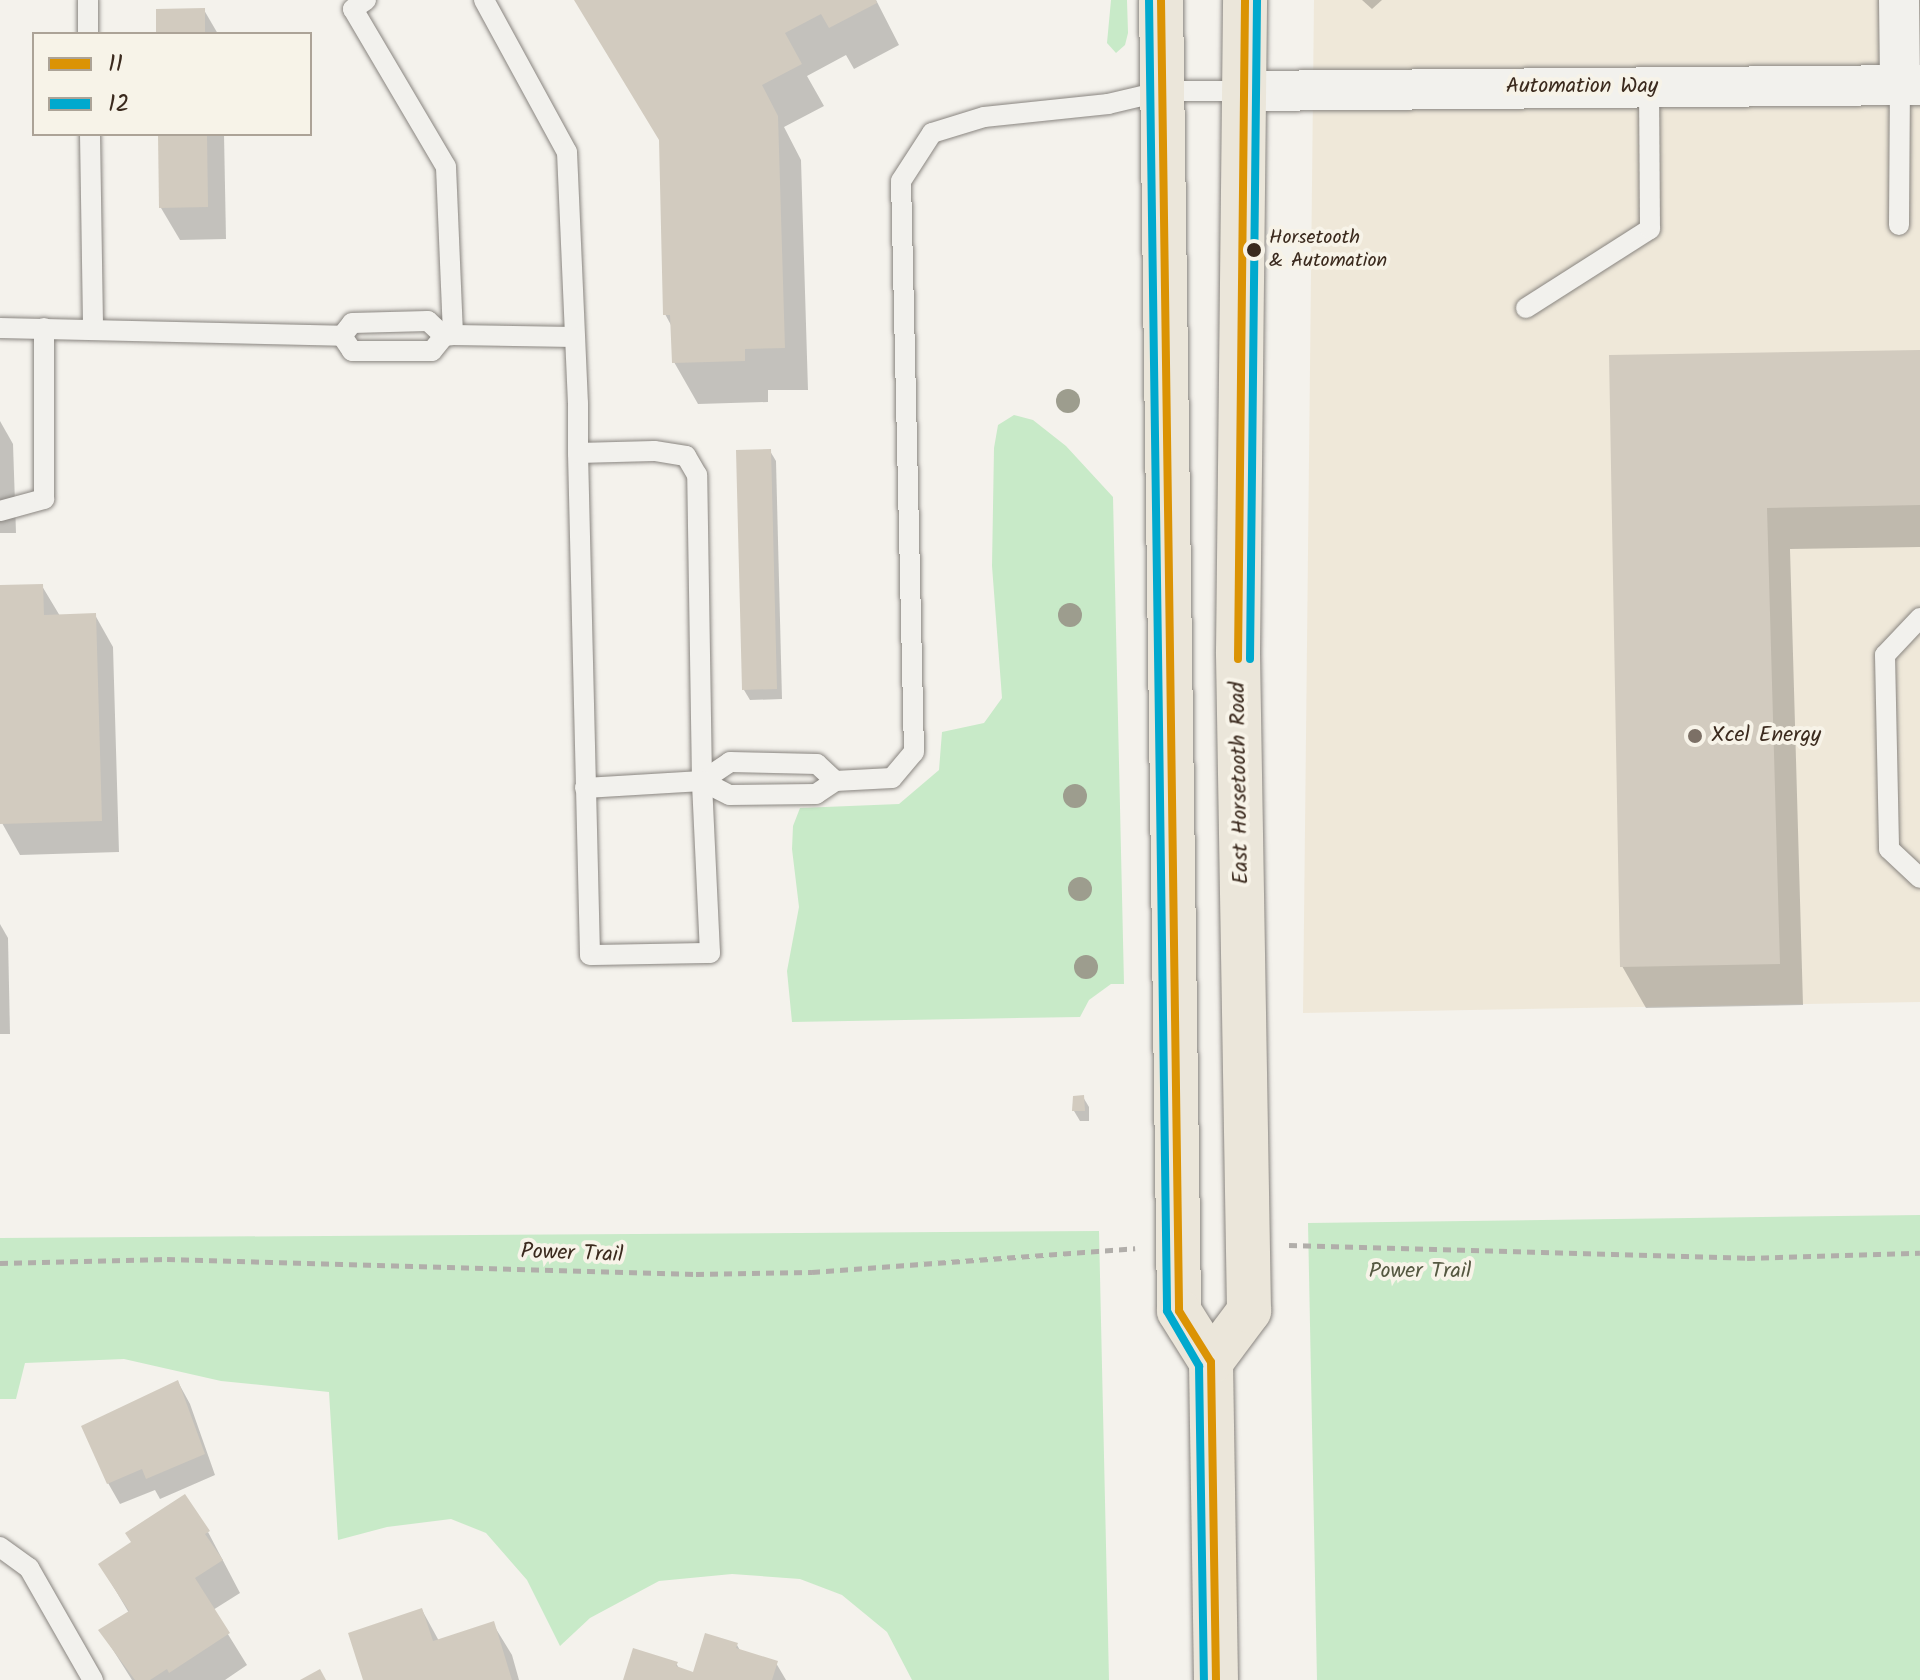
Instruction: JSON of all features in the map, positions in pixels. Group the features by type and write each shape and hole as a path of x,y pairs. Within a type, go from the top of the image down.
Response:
{"main road":[{"path":"1161,0 1179,1311 1211,1362 1216,1680"},
{"name":"East Horsetooth Road","path":"1211,1362 1249,1311 1238,652 1245,0"}],"street":[{"path":"1899,0 1910,85"},
{"name":"Automation Way","path":"1244,91 1910,85"}],"lane":[{"path":"88,0 88,32"},
{"path":"342,336 352,351 432,351 448,335 446,167 353,9 366,0"},
{"path":"484,0 567,152 590,955 710,953 702,781 697,475 686,456 664,452 578,453"},
{"path":"1899,225 1910,85"},
{"path":"1526,308 1650,229 1649,87"},
{"path":"585,788 702,781 730,795 816,794 835,781 892,778 914,752 901,181 932,133 984,117 1108,104 1163,91 1244,91"},
{"path":"90,136 93,328"},
{"path":"342,336 352,323 428,321 448,335 574,337"},
{"path":"0,328 342,336"},
{"path":"0,511 44,499 44,328"},
{"path":"1920,618 1885,655 1889,849 1920,878"},
{"path":"702,781 730,762 817,764 835,781"},
{"path":"0,1547 29,1568 93,1680"}],"path":[{"path":"1280,1244 1747,1258 1920,1253"},
{"name":"Power Trail","path":"0,1263 167,1259 696,1274 812,1272 1141,1248"}],"shaded area":[{"path":"1314,0 1920,0 1920,1002 1303,1013"}],"green space":[{"path":"1111,0 1127,0 1128,33 1125,45 1116,53 1107,43"},
{"path":"1014,415 1033,420 1066,446 1113,497 1124,984 1111,984 1089,1000 1080,1017 792,1022 787,971 799,907 792,849 793,826 800,808 899,804 939,770 942,732 984,723 1002,698 992,566 994,448 998,425"},
{"path":"1920,1215 1920,1680 1317,1680 1308,1223"},
{"path":"1099,1231 1109,1680 912,1680 887,1632 842,1595 800,1579 732,1574 659,1581 590,1618 560,1646 527,1580 486,1533 451,1519 387,1527 338,1540 329,1392 221,1381 124,1359 25,1363 16,1399 0,1399 0,1238"}],"building":[{"path":"574,0 876,0 877,3 829,28 821,14 785,33 802,64 762,85 778,116 785,348 745,349 745,361 672,363 670,315 663,315 659,140"},
{"path":"205,8 205,32 156,32 156,9"},
{"path":"158,136 207,136 208,207 159,208"},
{"name":"Xcel Energy","path":"1920,350 1920,505 1767,508 1780,964 1620,967 1609,355"},
{"path":"771,449 777,689 742,690 736,450"},
{"path":"43,584 44,615 96,613 102,821 0,824 0,585"},
{"path":"1084,1095 1085,1111 1072,1111 1073,1096"},
{"path":"178,1380 205,1454 146,1479 142,1469 107,1484 81,1426"},
{"path":"185,1494 210,1531 205,1534 223,1560 195,1578 230,1633 169,1673 167,1669 150,1680 135,1680 98,1630 129,1611 98,1564 131,1542 125,1533"},
{"path":"422,1608 433,1641 494,1621 512,1680 363,1680 348,1633"},
{"path":"705,1633 738,1643 736,1648 778,1661 772,1680 623,1680 633,1648 678,1662 676,1666 693,1672"},
{"path":"320,1669 326,1680 300,1680"}],"transit line":[{"name":"12","path":"1149,0 1167,1311 1199,1366 1204,1680"},
{"name":"11","path":"1161,0 1179,1311 1211,1362 1216,1680"},
{"name":"11","path":"1238,659 1245,0"},
{"name":"12","path":"1250,659 1257,0"}],"place":[{"name":"Horsetooth & Automation","path":"1254,250"},
{"name":"Xcel Energy","path":"1695,736"}]}
